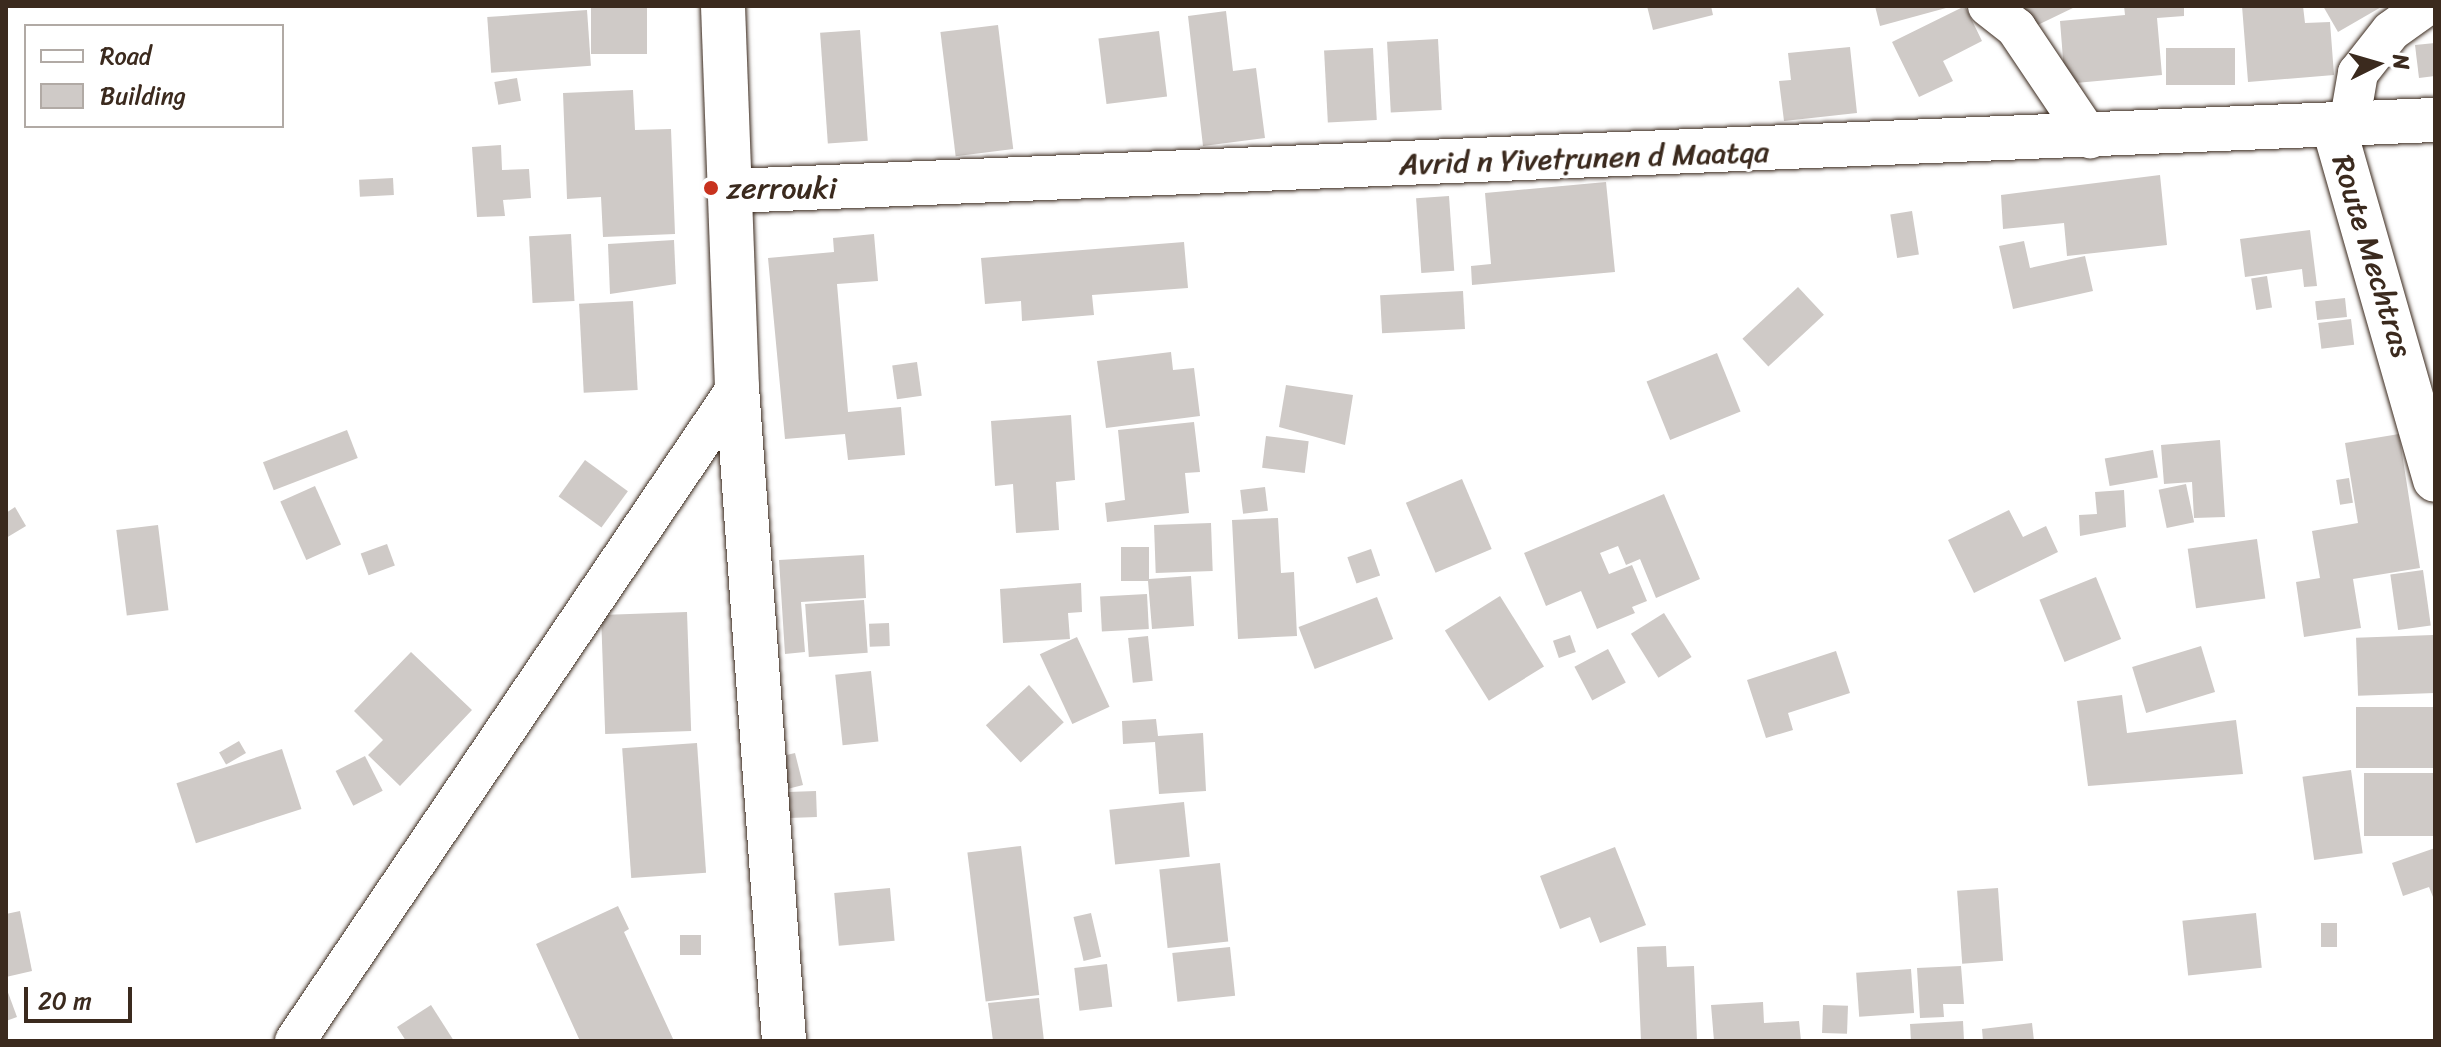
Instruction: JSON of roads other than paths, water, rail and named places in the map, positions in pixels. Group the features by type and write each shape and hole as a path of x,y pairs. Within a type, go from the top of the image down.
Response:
{"main road":[{"path":"723,6 733,191 737,388 784,1041"},
{"name":"Avrid n Yivetṛunen d Maatqa","path":"733,191 2090,138 2435,120"},
{"name":"Route Mechtras","path":"2341,125 2435,480"}],"street":[{"path":"1988,6 2016,28 2090,138"},
{"path":"2341,125 2358,73 2391,31 2426,6"},
{"path":"295,1041 737,388"}],"place":[{"name":"zerrouki","path":"711,188"}]}
